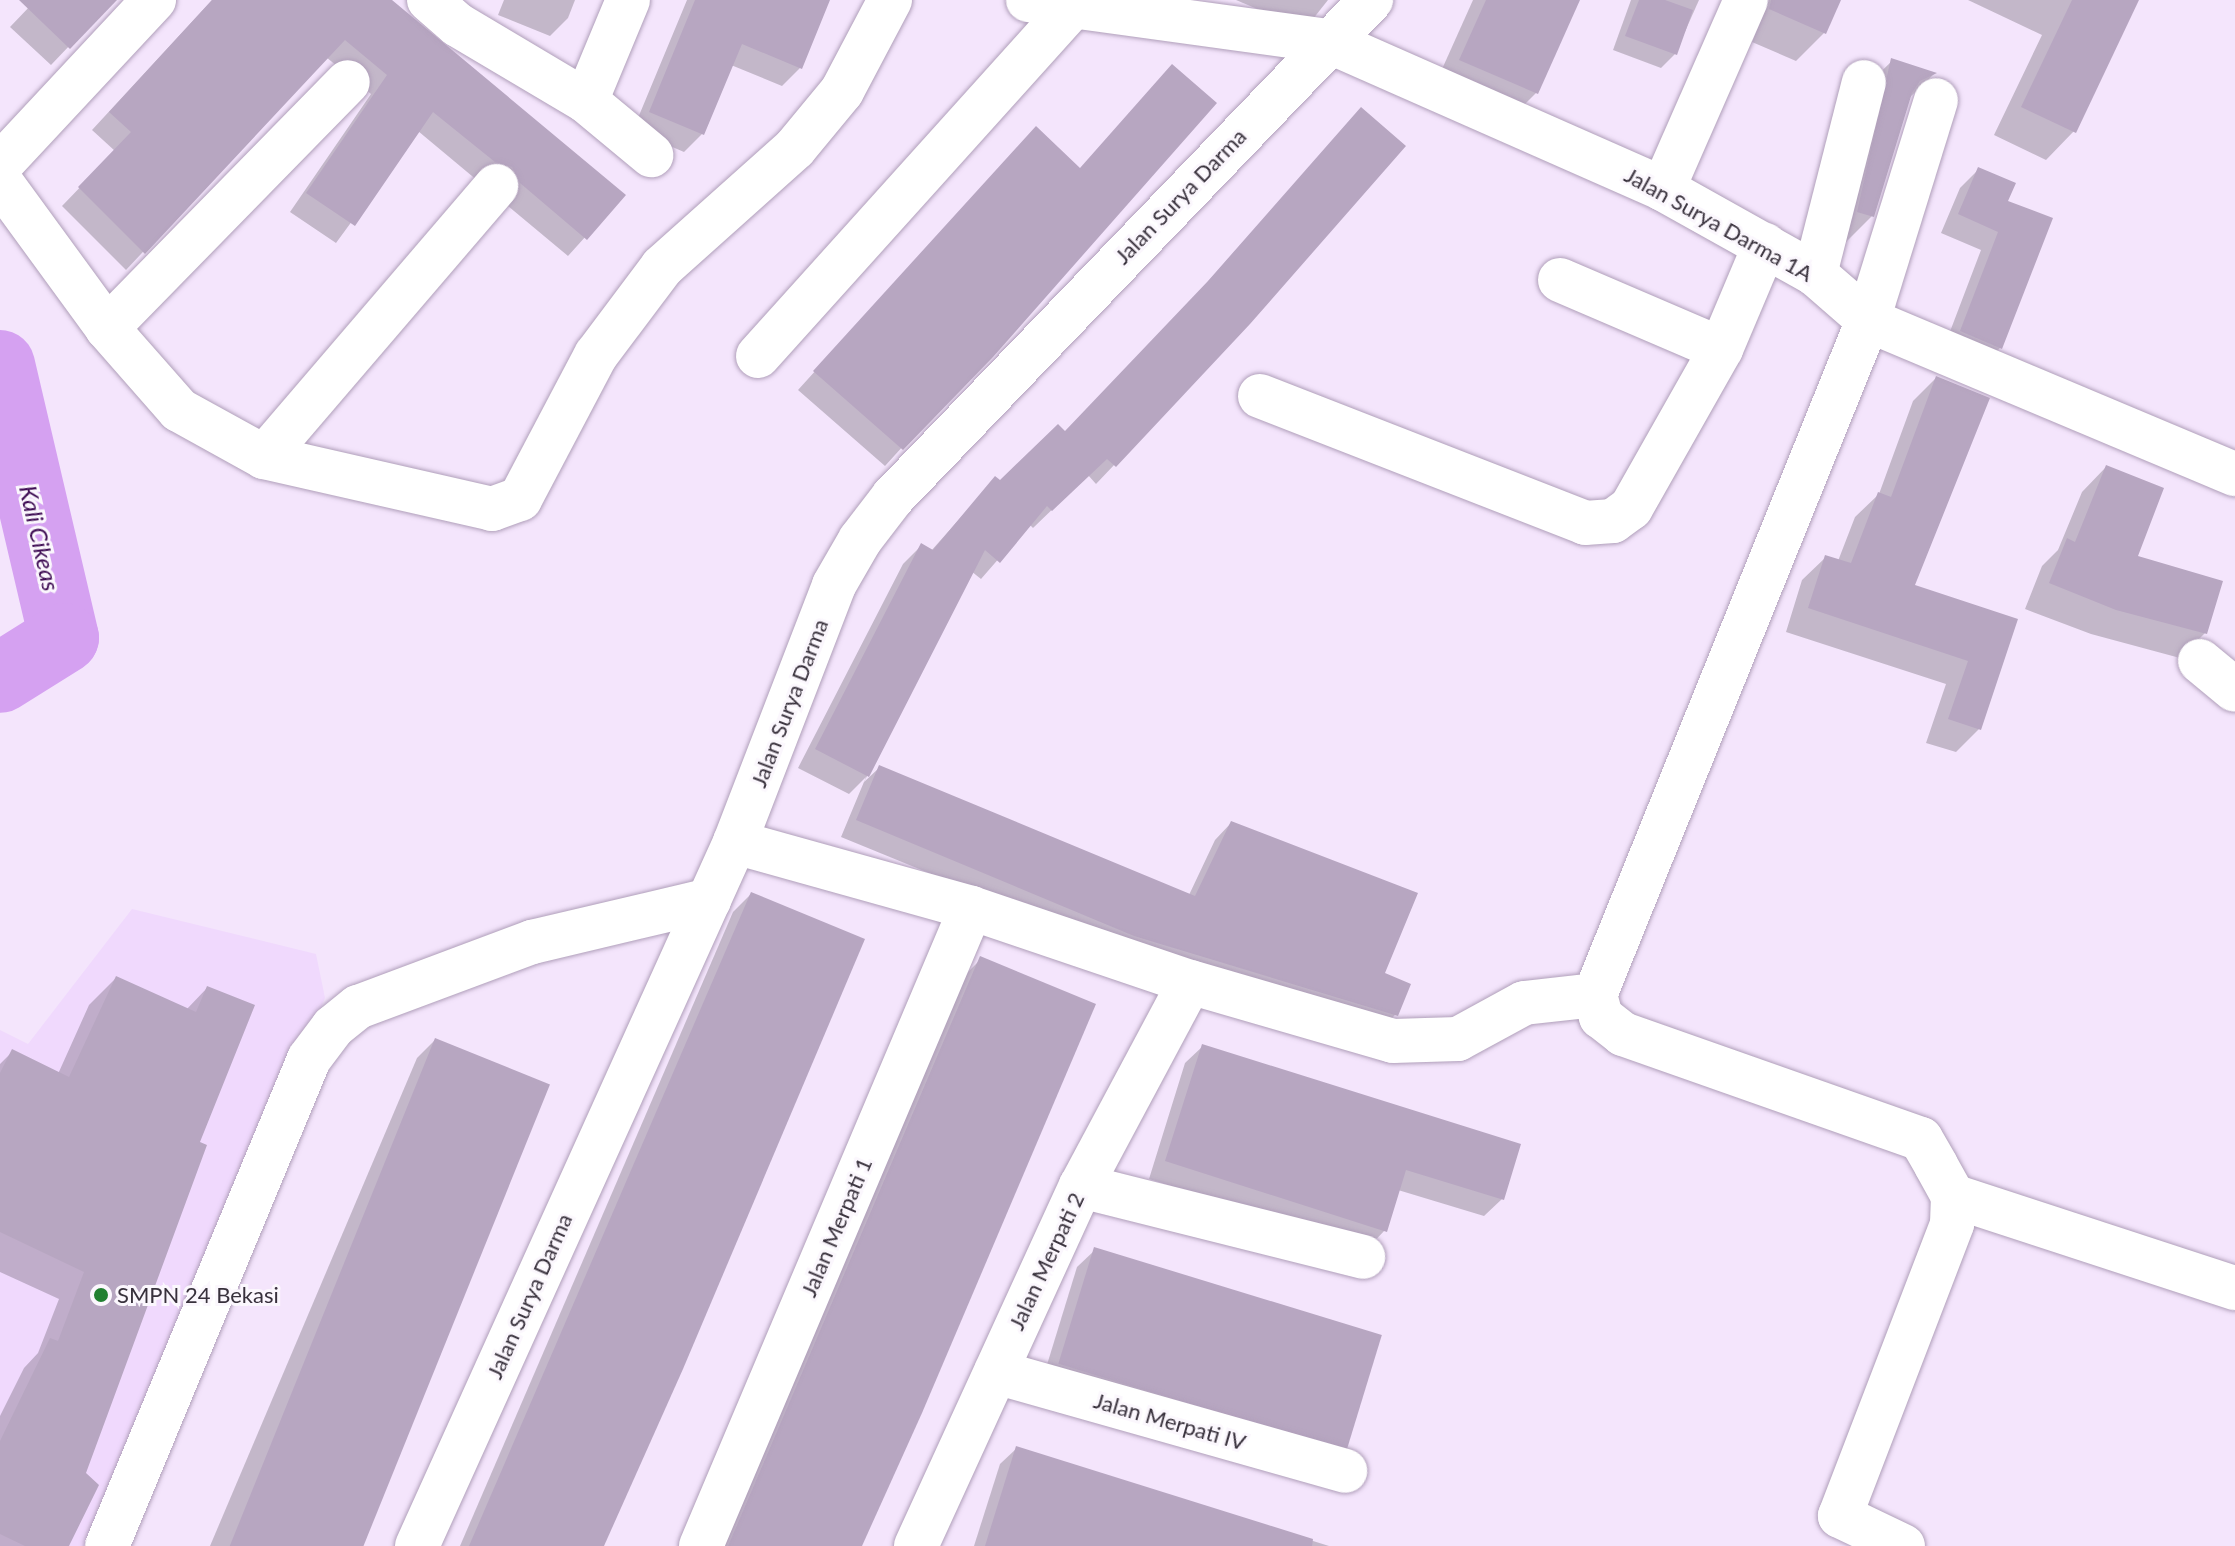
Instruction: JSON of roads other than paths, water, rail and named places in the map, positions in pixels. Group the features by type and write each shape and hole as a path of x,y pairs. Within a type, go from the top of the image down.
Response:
{"street":[{"path":"0,165 154,0"},
{"path":"586,101 628,0"},
{"path":"0,181 107,328 179,410 264,457 492,509 520,499 596,355 662,267 795,148 842,91 890,0"},
{"name":"Jalan Surya Darma 1A","path":"1028,0 1073,6 1147,8 1328,41 1663,189 1815,274 1868,320 2235,474"},
{"name":"Jalan Surya Darma","path":"417,1546 735,842 834,585 860,540 904,486 1328,41 1371,0"},
{"path":"1663,189 1746,0"},
{"path":"758,356 1073,6"},
{"path":"450,8 586,101 651,155"},
{"path":"107,328 348,82"},
{"path":"1815,274 1864,82"},
{"path":"1903,1546 1835,1531 1952,1224 1953,1196 1921,1139 1623,1034 1601,1017 1595,995 1868,320 1936,100"},
{"path":"264,457 496,186"},
{"path":"1260,396 1585,523 1613,521 1631,508 1721,349 1765,245"},
{"path":"1560,280 1721,349"},
{"path":"2200,661 2235,690"},
{"path":"735,842 971,908 1190,982 1393,1041 1458,1039 1524,1003 1595,995"},
{"path":"107,1546 309,1059 333,1027 358,1007 532,942 709,900"},
{"name":"Jalan Merpati 1","path":"701,1546 971,908"},
{"name":"Jalan Merpati 2","path":"916,1546 1081,1186 1190,982"},
{"path":"1081,1186 1363,1257"},
{"path":"1953,1196 2235,1288"},
{"name":"Jalan Merpati IV","path":"996,1372 1345,1471"}],"waterway":[{"name":"Kali Cikeas","path":"0,365 64,638 0,678"}],"place":[{"name":"SMPN 24 Bekasi","path":"101,1295"}]}
